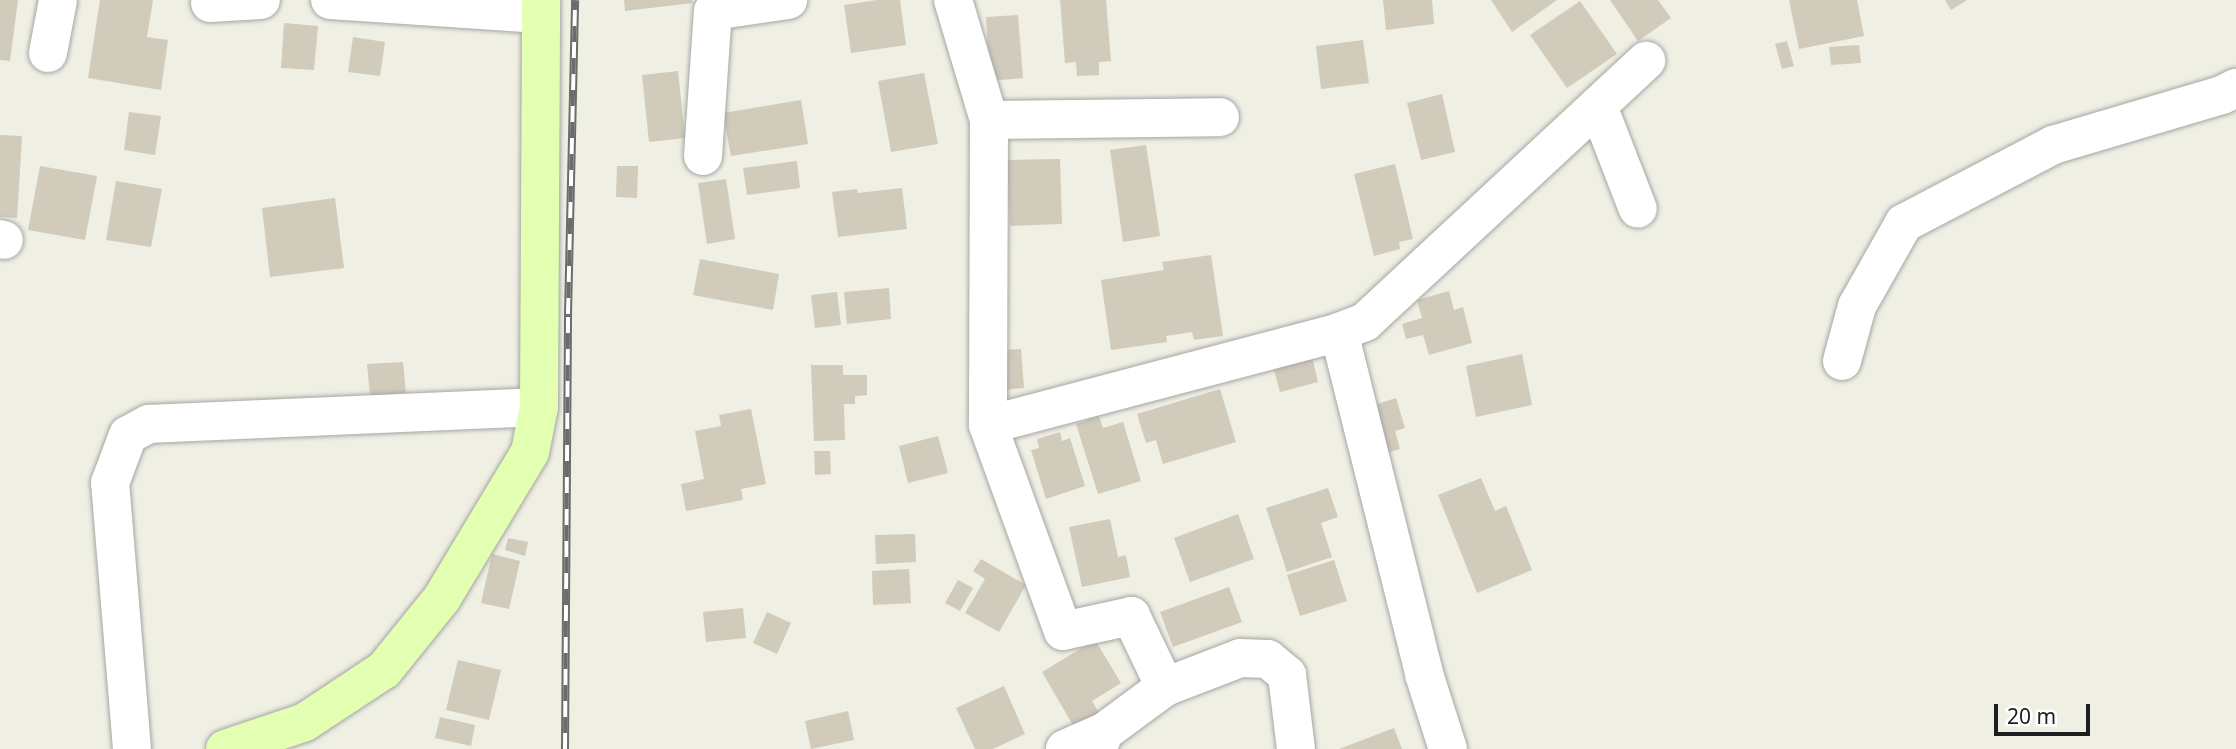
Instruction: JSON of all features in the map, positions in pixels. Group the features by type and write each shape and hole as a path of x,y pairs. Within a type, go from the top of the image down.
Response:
{"street":[{"path":"48,53 58,0"},
{"path":"210,3 261,0"},
{"path":"225,749 305,722 384,670 442,598 530,452 539,407 541,7 330,0"},
{"path":"704,156 713,11 788,0"},
{"path":"953,0 989,120 988,425 1063,631 1131,616 1165,687"},
{"path":"988,425 1339,332 1365,322 1646,61"},
{"path":"1842,361 1857,306 1904,223 2053,145 2222,95 2236,88"},
{"path":"1598,106 1639,209"},
{"path":"989,120 1220,117"},
{"path":"1339,332 1424,674 1448,749"},
{"path":"131,749 110,483 128,435 149,424 539,407"},
{"path":"1065,749 1101,741 1165,687 1240,658 1268,659 1287,676 1296,749"}],"building":[{"path":"0,0 18,0 10,61 0,60"},
{"path":"100,0 153,0 147,37 168,40 161,90 88,78"},
{"path":"624,0 692,0 693,3 625,11"},
{"path":"900,0 906,45 851,53 844,5"},
{"path":"1060,0 1106,0 1111,61 1099,62 1099,75 1077,76 1076,62 1065,63"},
{"path":"1383,0 1432,0 1434,24 1386,30"},
{"path":"1491,0 1557,0 1512,32"},
{"path":"1610,0 1658,0 1671,18 1638,41"},
{"path":"1789,0 1857,0 1864,36 1799,49"},
{"path":"1945,0 1967,0 1951,10"},
{"path":"1580,1 1617,54 1567,88 1530,35"},
{"path":"1018,15 1023,78 990,81 986,17"},
{"path":"284,23 318,26 314,70 281,68"},
{"path":"353,37 385,42 380,76 348,72"},
{"path":"1363,40 1369,83 1321,89 1316,46"},
{"path":"1787,41 1794,66 1782,69 1775,44"},
{"path":"1859,45 1861,63 1831,65 1829,47"},
{"path":"678,71 685,138 649,142 642,75"},
{"path":"924,73 938,144 891,152 878,81"},
{"path":"1442,94 1455,152 1421,160 1407,103"},
{"path":"801,100 808,144 731,156 723,113"},
{"path":"129,112 161,116 155,155 124,150"},
{"path":"0,135 22,136 17,218 0,217"},
{"path":"1146,145 1160,236 1123,242 1110,150"},
{"path":"1060,159 1062,224 1010,226 1007,160"},
{"path":"797,161 800,188 747,195 743,168"},
{"path":"1395,164 1413,239 1399,242 1400,249 1374,256 1354,174"},
{"path":"40,166 97,176 85,240 28,230"},
{"path":"617,166 638,166 637,198 616,197"},
{"path":"726,179 735,239 707,244 698,183"},
{"path":"116,181 162,189 151,247 106,240"},
{"path":"902,188 907,229 838,237 832,192 857,189 858,193"},
{"path":"335,198 344,268 270,277 262,208"},
{"path":"1211,255 1223,336 1194,340 1192,332 1166,336 1167,342 1111,350 1101,280 1164,270 1162,262"},
{"path":"700,259 779,274 773,310 693,295"},
{"path":"889,288 891,319 847,324 844,292"},
{"path":"1449,291 1454,310 1463,307 1472,343 1429,355 1423,335 1406,339 1402,324 1422,318 1417,300"},
{"path":"837,292 841,325 815,328 811,295"},
{"path":"1310,348 1318,382 1280,392 1271,359"},
{"path":"1021,349 1024,388 1003,390 999,350"},
{"path":"1522,354 1532,405 1476,417 1466,366"},
{"path":"403,362 406,393 370,396 367,364"},
{"path":"811,365 843,365 843,375 867,375 867,395 855,396 855,404 844,404 845,440 814,441"},
{"path":"1220,389 1236,442 1163,464 1156,440 1146,443 1137,414"},
{"path":"1396,398 1405,428 1395,431 1400,449 1381,455 1374,405"},
{"path":"751,409 766,484 741,489 743,500 686,511 681,484 704,479 695,431 721,426 719,415"},
{"path":"1099,416 1103,428 1123,422 1141,481 1098,494 1076,424"},
{"path":"1060,432 1062,441 1070,438 1085,486 1046,499 1031,450 1039,448 1037,439"},
{"path":"938,436 948,473 908,483 899,446"},
{"path":"814,451 830,451 831,474 815,475"},
{"path":"1481,478 1495,511 1506,506 1532,570 1477,593 1438,495"},
{"path":"1328,488 1338,517 1321,523 1332,557 1287,572 1266,508"},
{"path":"1238,514 1254,559 1190,582 1174,538"},
{"path":"1110,519 1118,557 1126,555 1130,577 1082,587 1069,527"},
{"path":"915,534 916,562 876,564 875,535"},
{"path":"508,538 528,542 525,556 505,550"},
{"path":"492,554 520,561 509,609 481,603"},
{"path":"981,559 1026,585 999,632 965,613 985,579 973,571"},
{"path":"1334,560 1347,601 1300,616 1287,575"},
{"path":"909,569 911,603 873,605 872,571"},
{"path":"958,580 973,588 960,611 945,603"},
{"path":"1229,587 1242,622 1173,647 1160,612"},
{"path":"743,608 746,638 706,642 703,612"},
{"path":"767,612 791,623 777,654 753,643"},
{"path":"1095,640 1121,683 1092,701 1099,713 1074,727 1042,672"},
{"path":"458,660 501,670 489,720 446,710"},
{"path":"1004,686 1025,734 993,749 975,749 956,708"},
{"path":"848,711 854,740 811,749 805,721"},
{"path":"440,717 475,725 471,746 435,738"},
{"path":"1394,728 1402,749 1339,749"}],"railway":[{"path":"565,749 568,314 575,0"}]}
